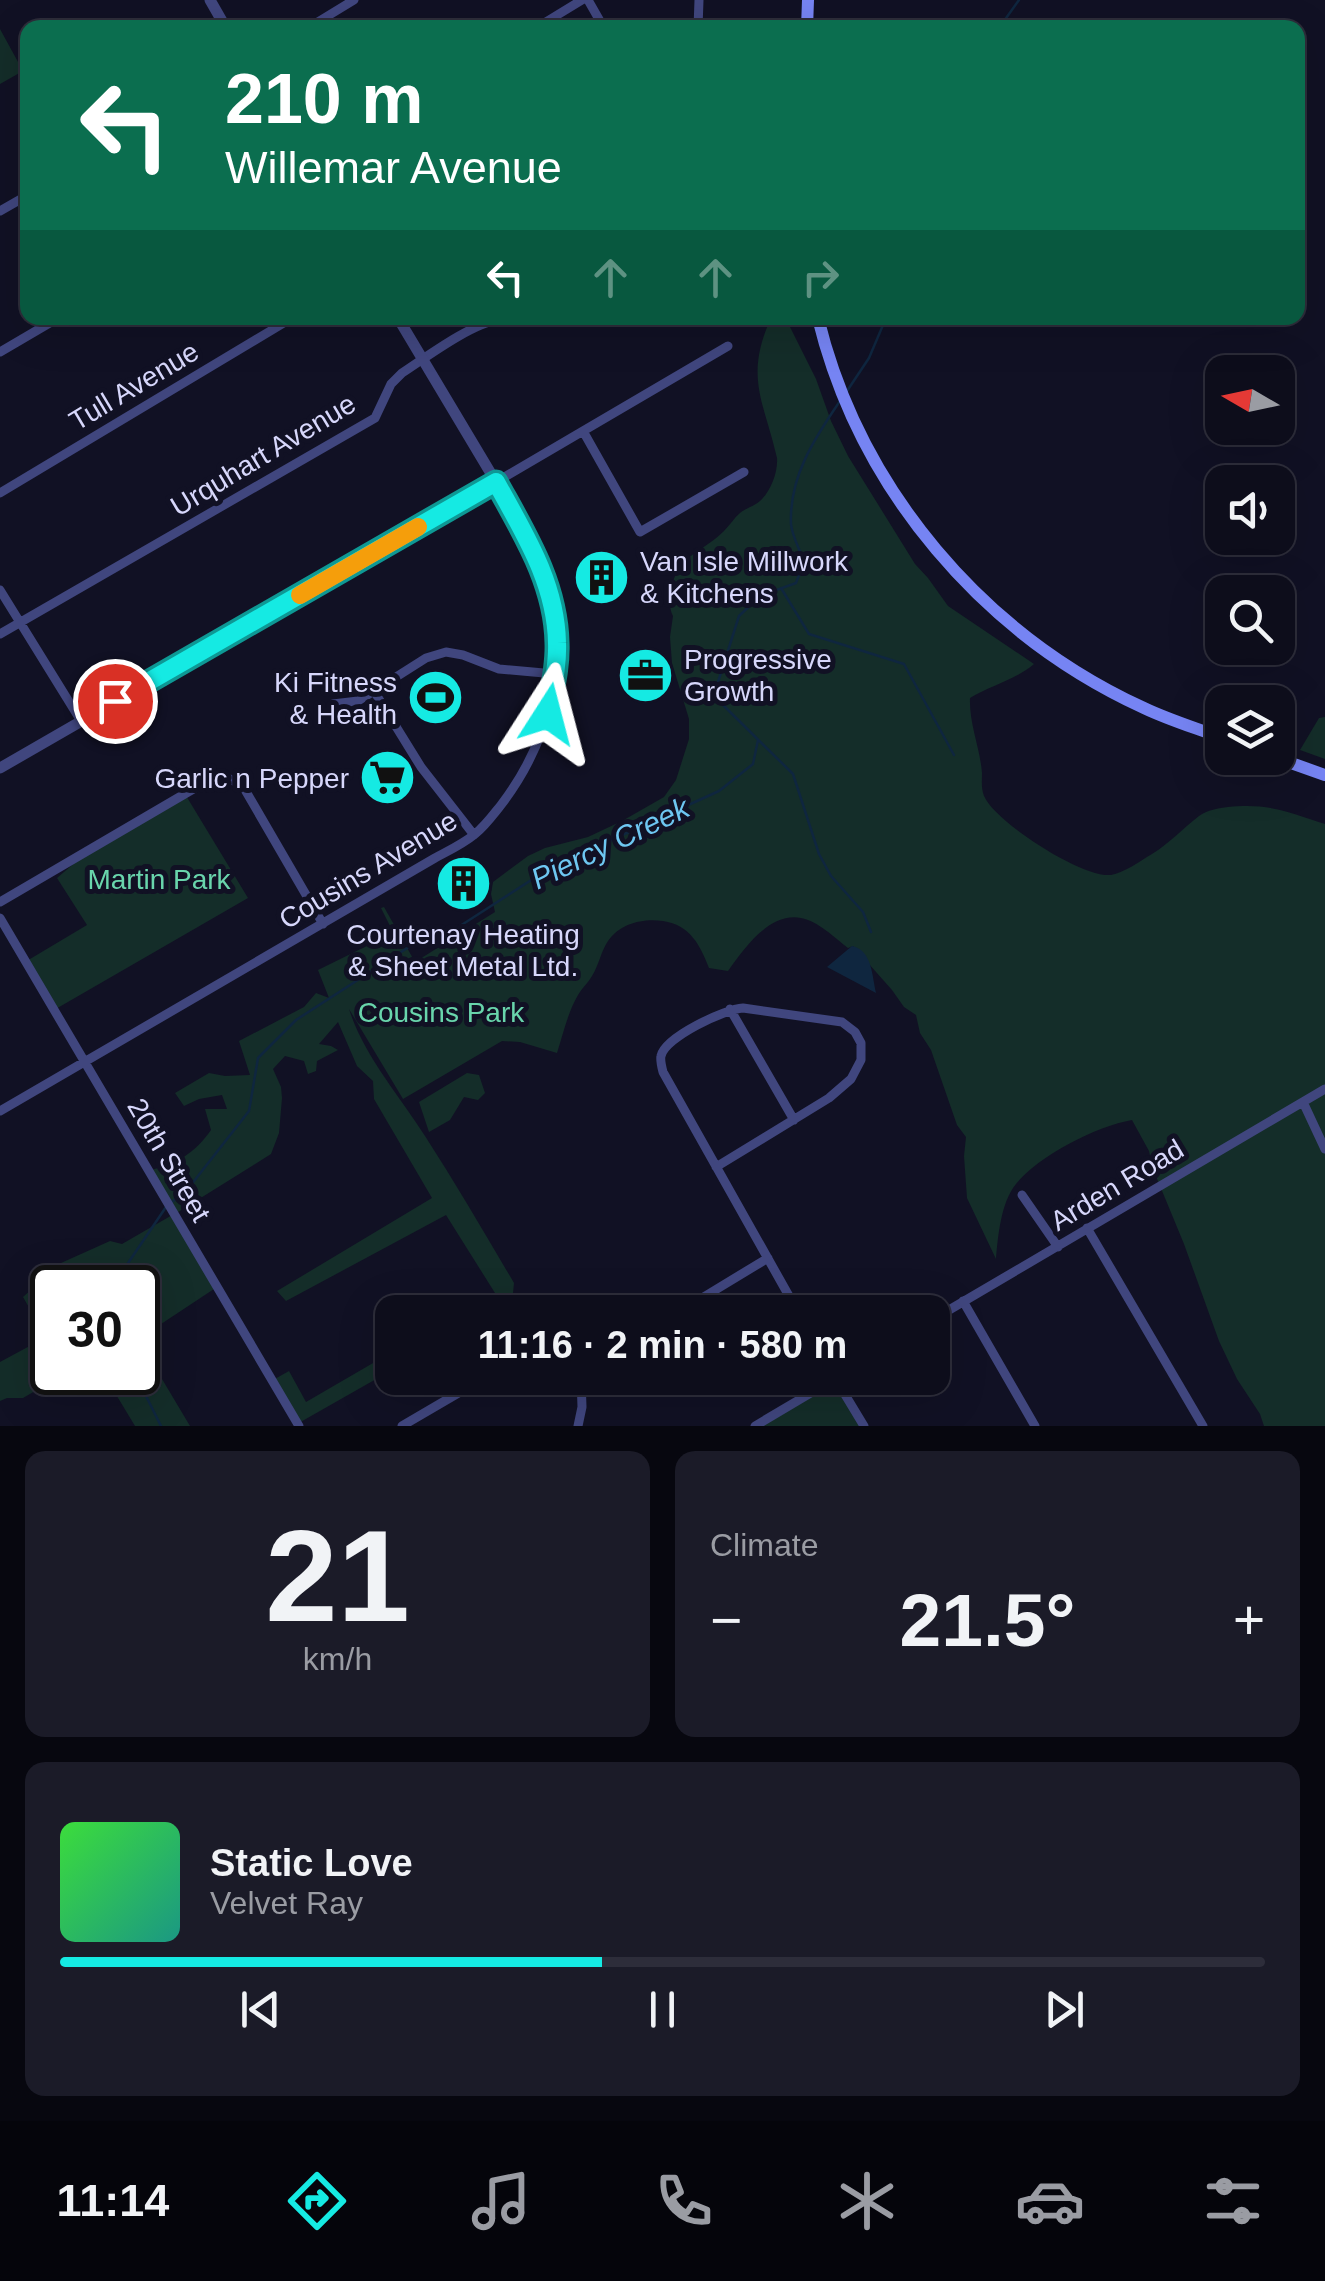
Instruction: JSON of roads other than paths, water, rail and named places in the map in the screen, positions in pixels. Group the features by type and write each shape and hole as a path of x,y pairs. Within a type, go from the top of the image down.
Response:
{"main road":[{"path":"820,325 853,420 886,480 934,550 975,593 1061,662 1146,710 1205,732"},
{"path":"1295,764 1325,775"}],"street":[{"path":"321,20 354,0"},
{"path":"550,20 585,0"},
{"path":"0,352 46,325"},
{"name":"Tull Avenue","path":"0,493 280,325"},
{"path":"402,325 496,482"},
{"name":"Urquhart Avenue","path":"0,634 375,418 391,384 402,373 483,325"},
{"path":"0,768 728,346"},
{"path":"583,431 647,546"},
{"path":"640,532 744,472"},
{"name":"Cousins Avenue","path":"0,1112 474,835 490,820 530,759 548,714 556,674 557,641 546,580 496,482"},
{"path":"0,590 81,721"},
{"path":"334,704 358,701 426,658 446,652 499,668 556,674"},
{"path":"374,691 421,767 474,835"},
{"path":"0,902 212,778 223,776 244,788 323,924"},
{"name":"20th Street","path":"0,918 299,1426"},
{"path":"0,948 13,941"},
{"path":"730,1009 794,1120"},
{"path":"716,1167 829,1098 851,1079 861,1060 862,1043 855,1032 842,1022 826,1019 730,1009 689,1030 666,1047 660,1058 663,1072 716,1167 789,1295"},
{"name":"Arden Road","path":"950,1309 1325,1089"},
{"path":"1303,1102 1325,1149"},
{"path":"1022,1195 1058,1246"},
{"path":"1087,1228 1203,1426"},
{"path":"706,1295 768,1258"},
{"path":"963,1301 1035,1426"},
{"path":"402,1426 455,1395"},
{"path":"578,1426 582,1395"},
{"path":"754,1426 806,1395"},
{"path":"845,1395 864,1426"}],"water":[{"path":"852,946 864,952 876,993 827,967"}],"waterway":[{"name":"Piercy Creek","path":"1005,20 1019,0"},
{"name":"Piercy Creek","path":"847,391 869,358 883,325"},
{"name":"Piercy Creek","path":"840,401 813,444 794,490 791,524 804,562 796,583 760,596 739,616 718,682 721,703 793,774 819,854 831,876 863,912 871,932"},
{"path":"781,588 809,634 904,664 954,755"},
{"name":"Piercy Creek","path":"172,1202 187,1190 249,1111 258,1058 296,1020 432,932 460,926 550,868 719,791 753,764 758,740"},
{"name":"Piercy Creek","path":"127,1265 166,1207"},
{"name":"Piercy Creek","path":"146,1395 161,1426"}],"place":[{"name":"Van Isle Millwork & Kitchens","path":"601,577"},
{"name":"Progressive Growth","path":"645,675"},
{"name":"Ki Fitness & Health","path":"436,698"},
{"name":"Garlic n Pepper","path":"388,778"},
{"name":"Courtenay Heating & Sheet Metal Ltd.","path":"463,883"}],"park label":[{"name":"Martin Park","path":"159,879"},
{"name":"Cousins Park","path":"441,1012"}]}
